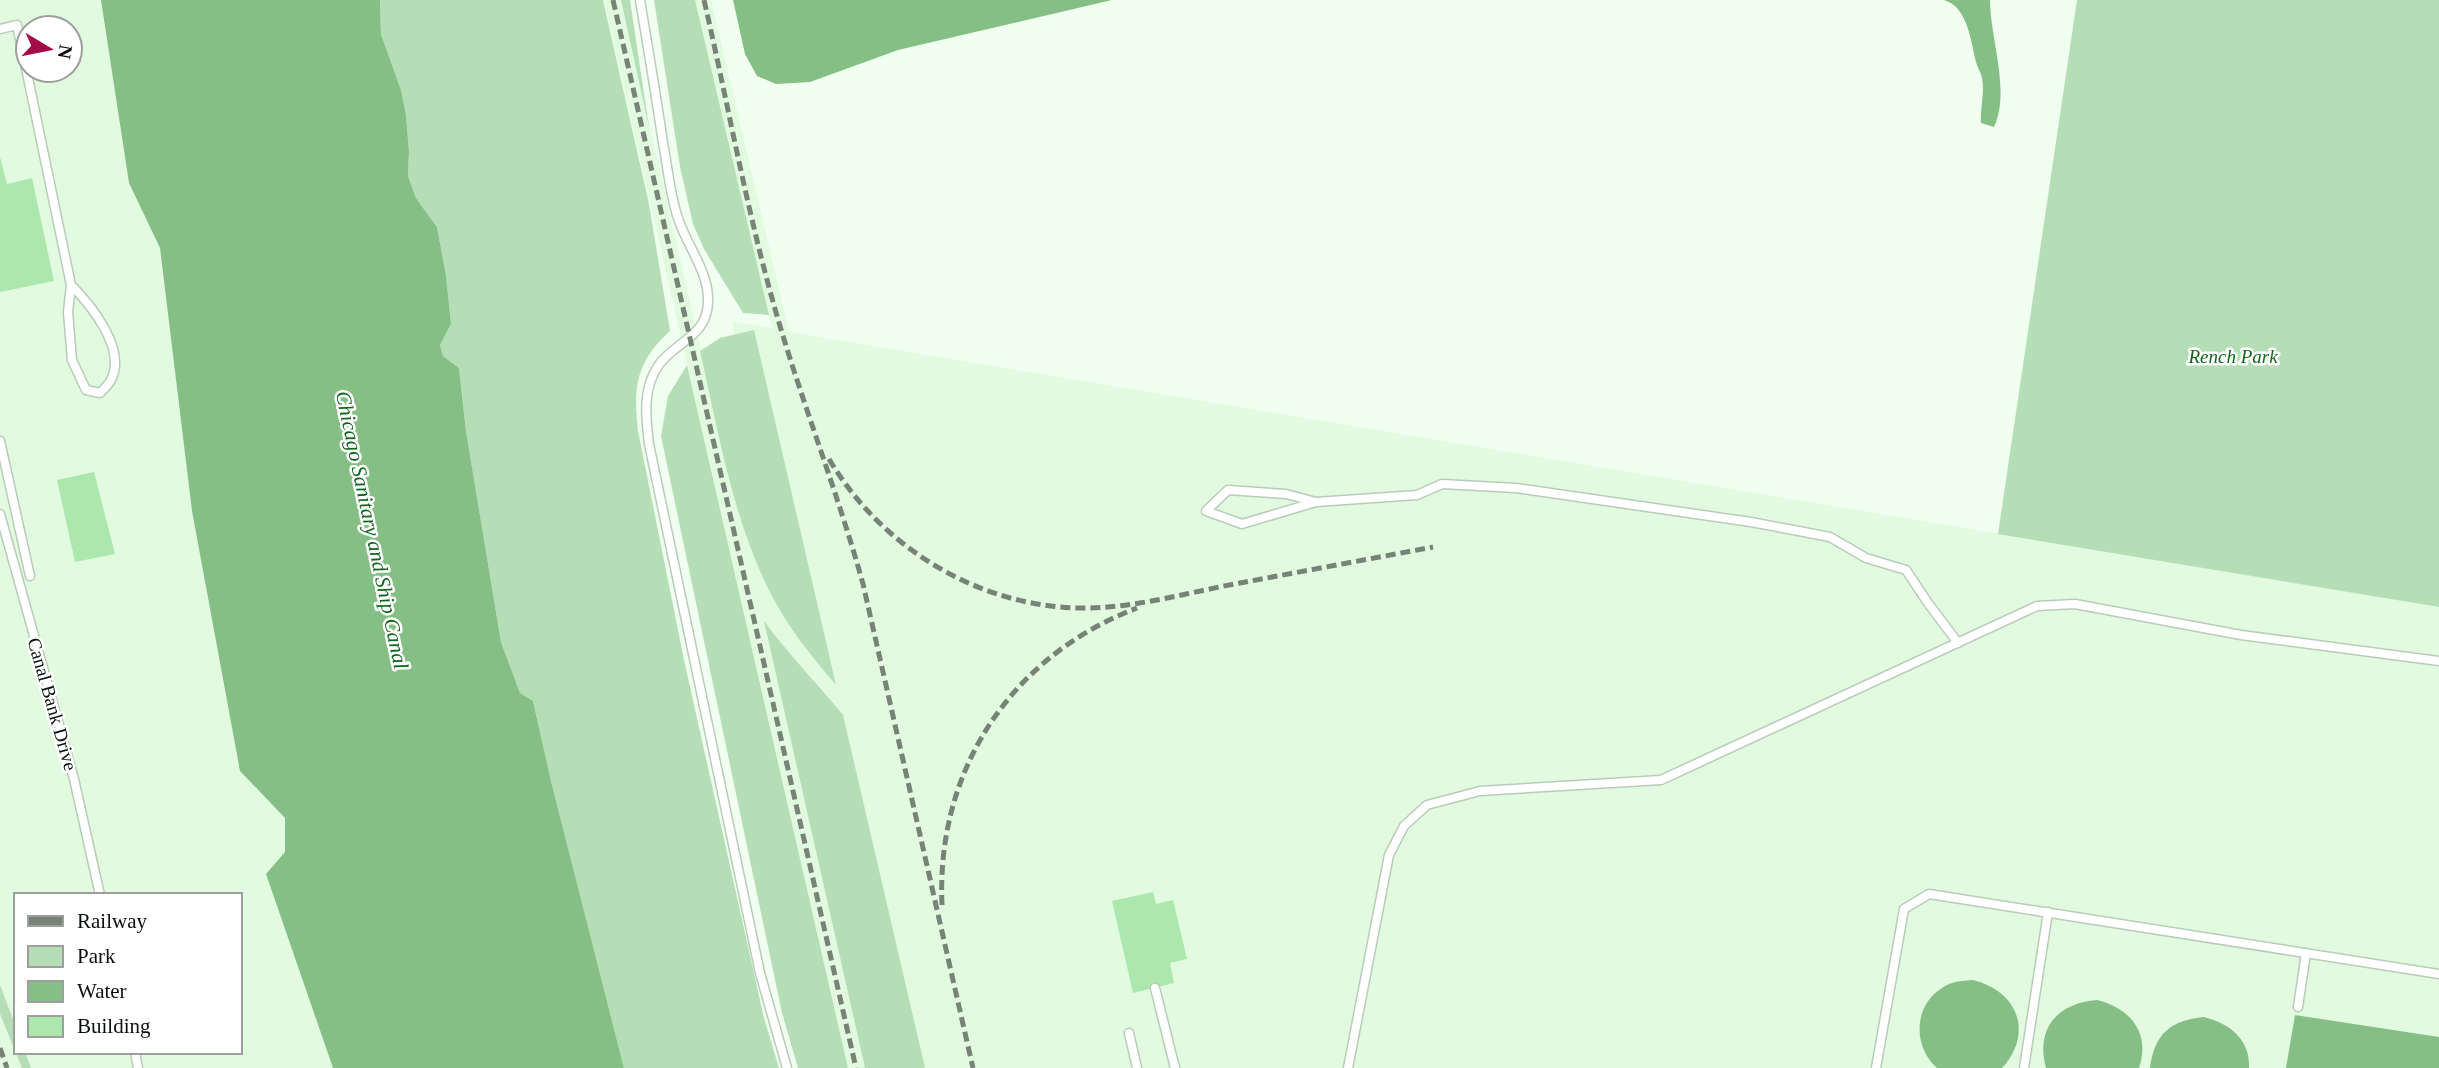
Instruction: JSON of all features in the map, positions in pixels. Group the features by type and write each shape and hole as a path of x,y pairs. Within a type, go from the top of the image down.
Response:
{"lane":[{"path":"640,0 679,221 704,278 708,302 701,328 690,339 676,347 658,367 653,377 645,410 649,444 760,973 787,1068"},
{"path":"0,29 17,25 71,285 68,312 72,360 86,390 100,393 112,379 115,360 109,340 91,305 71,285"},
{"path":"0,441 30,576"},
{"path":"1316,502 1286,494 1228,490 1206,511 1242,524 1316,502 1417,495 1442,484 1516,488 1751,522 1830,537 1866,558 1906,570 1958,643"},
{"name":"Canal Bank Drive","path":"0,514 74,779 100,893"},
{"path":"1348,1068 1389,855 1404,826 1427,805 1480,791 1661,780 2037,606 2075,604 2241,635 2439,661"},
{"path":"1876,1068 1904,909 1929,894 2439,974"},
{"path":"2024,1068 2048,912"},
{"path":"2298,1007 2306,953"},
{"path":"1155,988 1175,1068"},
{"path":"1129,1033 1136,1068"}],"shaded area":[{"path":"0,0 101,0 129,183 160,248 192,511 240,771 285,818 285,852 266,874 333,1068 31,1068 26,1054 242,1054 242,893 14,893 14,1022 0,985"},
{"path":"604,0 621,0 734,495 761,572 774,599 804,646 732,322 772,328 694,0 711,0 789,332 2439,607 2439,1068 901,1068 812,678 789,655 765,623 865,1068 848,1068"},
{"path":"0,1014 14,1054 22,1068 0,1068"}],"green space":[{"path":"380,0 603,0 649,204 670,331 650,354 639,376 636,401 638,431 684,660 764,1018 779,1068 624,1068 533,701 520,693 501,642 466,431 459,368 443,356 440,345 451,324 437,227 416,198 408,176 406,115 401,90 381,34"},
{"path":"621,0 630,0 649,127"},
{"path":"654,0 695,0 769,315 743,313 704,249 693,224 680,167"},
{"name":"Rench Park","path":"2077,0 2439,0 2439,607 1998,534"},
{"path":"754,330 836,685 794,632 759,569 737,508 721,446 700,351 720,338"},
{"path":"687,365 848,1068 798,1068 782,1013 661,436 668,396"},
{"path":"764,621 843,715 925,1068 865,1068"},
{"path":"0,985 14,1022 14,1048 0,1014"},
{"path":"16,1054 26,1054 31,1068 22,1068"}],"water":[{"name":"Chicago Sanitary and Ship Canal","path":"101,0 380,0 381,34 401,90 406,115 408,176 416,198 437,227 451,324 440,345 443,356 459,368 466,431 501,642 520,693 533,701 624,1068 333,1068 266,874 285,852 285,818 240,771 192,511 160,248 129,183"},
{"path":"733,0 1112,0 898,50 810,82 776,84 757,76 745,54"},
{"path":"1944,0 1990,0 2001,98 1994,127 1981,123 1983,83 1967,26 1958,10"},
{"path":"1973,980 2001,993 2010,1003 2019,1028 2012,1055 2002,1068 1937,1068 1929,1059 1920,1038 1921,1016 1932,996 1945,986"},
{"path":"2097,1000 2119,1009 2135,1024 2142,1044 2139,1068 2046,1068 2044,1041 2053,1020 2071,1006"},
{"path":"2295,1015 2439,1037 2439,1068 2286,1068"},
{"path":"2204,1017 2237,1034 2246,1049 2249,1068 2150,1068 2155,1046 2166,1031 2182,1021"}],"building":[{"path":"0,157 7,184 32,178 54,281 0,292"},
{"path":"94,472 115,554 75,562 57,480"},
{"path":"1153,892 1156,904 1173,900 1187,959 1170,963 1174,983 1133,993 1112,901"}],"railway":[{"path":"613,0 856,1068"},
{"path":"704,0 748,204 769,286 863,584 973,1068"},
{"path":"829,459 851,491 877,521 939,568 974,585 1011,598 1050,606 1089,608 1127,605 1433,547"},
{"path":"942,905 943,855 952,808 968,764 990,724 1018,687 1053,656 1092,629 1137,608"},
{"path":"0,1048 7,1068"}]}
